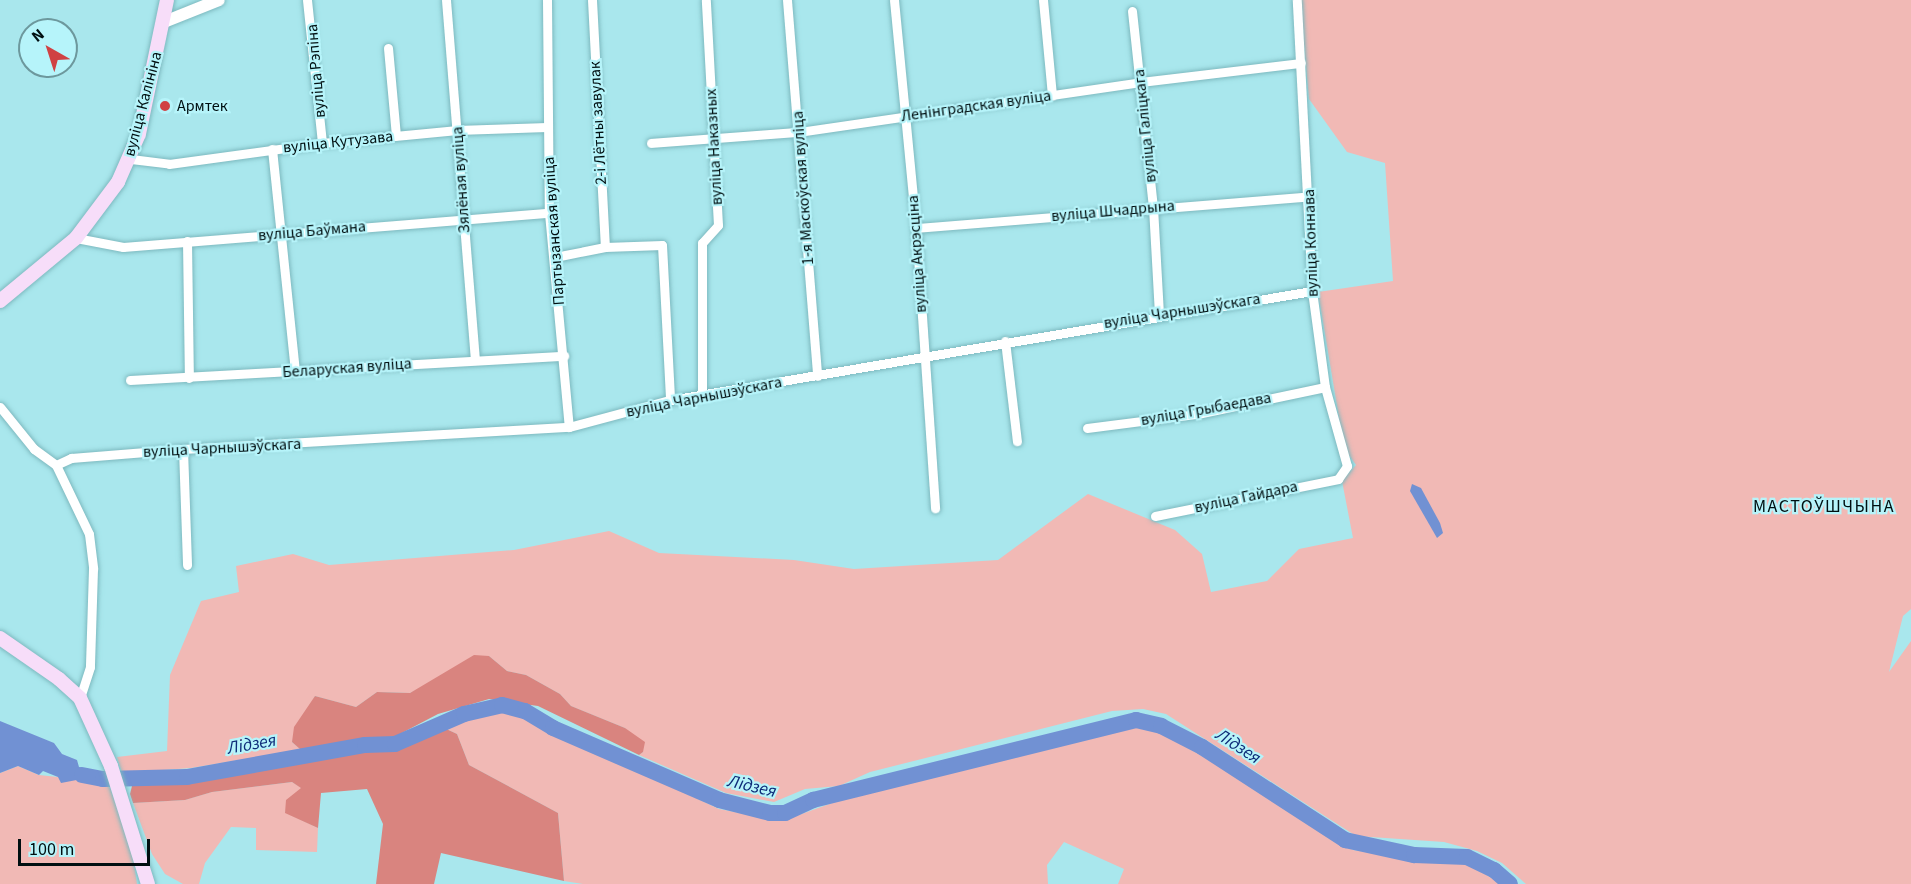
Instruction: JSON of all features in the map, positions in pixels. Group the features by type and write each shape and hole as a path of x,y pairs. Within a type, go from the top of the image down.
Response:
{"main road":[{"name":"вуліца Калініна","path":"0,301 76,238 108,200 131,159 164,22 167,0"},
{"path":"0,638 59,679 80,698 111,766 148,884"}],"street":[{"path":"164,22 219,0"},
{"name":"вуліца Рэпіна","path":"307,0 322,143"},
{"name":"Зялёная вуліца","path":"446,0 475,360"},
{"name":"Партызанская вуліца","path":"547,0 549,213 555,257 569,427"},
{"name":"2-і Лётны завулак","path":"592,0 605,247"},
{"name":"вуліца Наказных","path":"702,396 702,243 718,225 706,0"},
{"name":"1-я Маскоўская вуліца","path":"788,0 817,376"},
{"name":"вуліца Акрэсціна","path":"894,0 916,228 935,508"},
{"path":"1043,0 1052,96"},
{"name":"вуліца Коннава","path":"1297,0 1310,196 1312,291 1325,387 1347,466 1338,479"},
{"name":"вуліца Галіцкага","path":"1132,11 1153,207 1159,314"},
{"path":"388,48 396,136"},
{"name":"Ленінградская вуліца","path":"651,143 799,132 1141,82 1301,63"},
{"name":"вуліца Кутузава","path":"131,159 169,164 322,143 457,130 548,127"},
{"path":"272,149 283,233 295,371"},
{"name":"вуліца Шчадрына","path":"916,228 1310,196"},
{"name":"вуліца Баўмана","path":"76,238 123,247 549,213"},
{"path":"187,241 189,378"},
{"path":"555,257 605,247 662,245 670,400"},
{"name":"вуліца Чарнышэўскага","path":"57,465 71,458 183,448 569,427 670,400 817,376 1159,314 1312,291"},
{"path":"1005,341 1017,441"},
{"name":"Беларуская вуліца","path":"130,380 564,356"},
{"name":"вуліца Грыбаедава","path":"1087,428 1197,414 1325,387"},
{"path":"0,407 34,449 57,465 89,534 93,569 90,667 80,698"},
{"path":"183,448 187,565"},
{"name":"вуліца Гайдара","path":"1155,516 1338,479"}],"shaded area":[{"path":"1300,0 1911,0 1911,609 1903,616 1889,672 1911,641 1911,884 1526,884 1502,863 1477,851 1444,842 1356,836 1166,714 1143,709 1112,711 870,772 839,786 805,789 774,802 726,793 639,755 643,752 625,728 571,706 560,694 526,675 507,671 489,656 410,693 377,692 356,707 315,696 292,742 301,750 191,768 122,773 117,757 167,751 170,675 201,601 239,592 236,566 293,554 329,565 514,550 609,531 659,553 794,560 854,569 998,560 1088,494 1175,530 1202,554 1211,592 1267,581 1299,549 1353,538 1342,481 1356,465 1344,448 1318,292 1393,281 1385,163 1347,152 1309,99"},
{"path":"474,655 489,656 507,671 526,675 560,694 571,706 625,728 645,742 643,752 639,755 538,706 489,699 438,714 396,736 301,750 292,742 294,727 315,696 356,707 377,692 410,693"},
{"path":"513,710 719,809 782,821 874,788 1140,725 1159,731 1214,763 1353,850 1421,860 1444,859 1471,865 1501,884 1118,884 1124,869 1064,842 1047,865 1048,884 583,884 564,881 558,813 469,765 457,734 442,727 492,711"},
{"path":"442,727 457,734 469,765 558,813 564,881 441,853 434,884 376,884 383,824 367,789 321,793 318,828 285,813 286,800 301,788 292,782 212,792 185,800 133,803 130,794 132,786 402,747"},
{"path":"18,766 39,775 104,782 110,788 132,850 137,884 0,884 0,773"},
{"path":"292,782 302,788 285,812 318,828 317,852 256,850 256,828 231,827 205,863 199,884 183,884 165,874 152,854 133,803 185,800 212,792"}],"water":[{"path":"1412,484 1421,488 1440,523 1443,533 1437,538 1410,491"},
{"path":"0,721 54,743 62,754 77,760 79,767 101,773 104,782 87,778 61,783 58,777 43,771 39,775 18,766 0,773"}],"waterway":[{"name":"Лідзея","path":"82,775 103,779 187,777 365,745 395,744 464,714 502,705 525,711 553,728 719,800 770,813 785,813 813,800 1136,720 1161,726 1202,747 1345,840 1414,855 1467,857 1494,870 1510,884"}],"place":[{"name":"Армтек","path":"165,106"}],"district":[{"name":"МАСТОЎШЧЫНА","path":"1824,507"}]}
